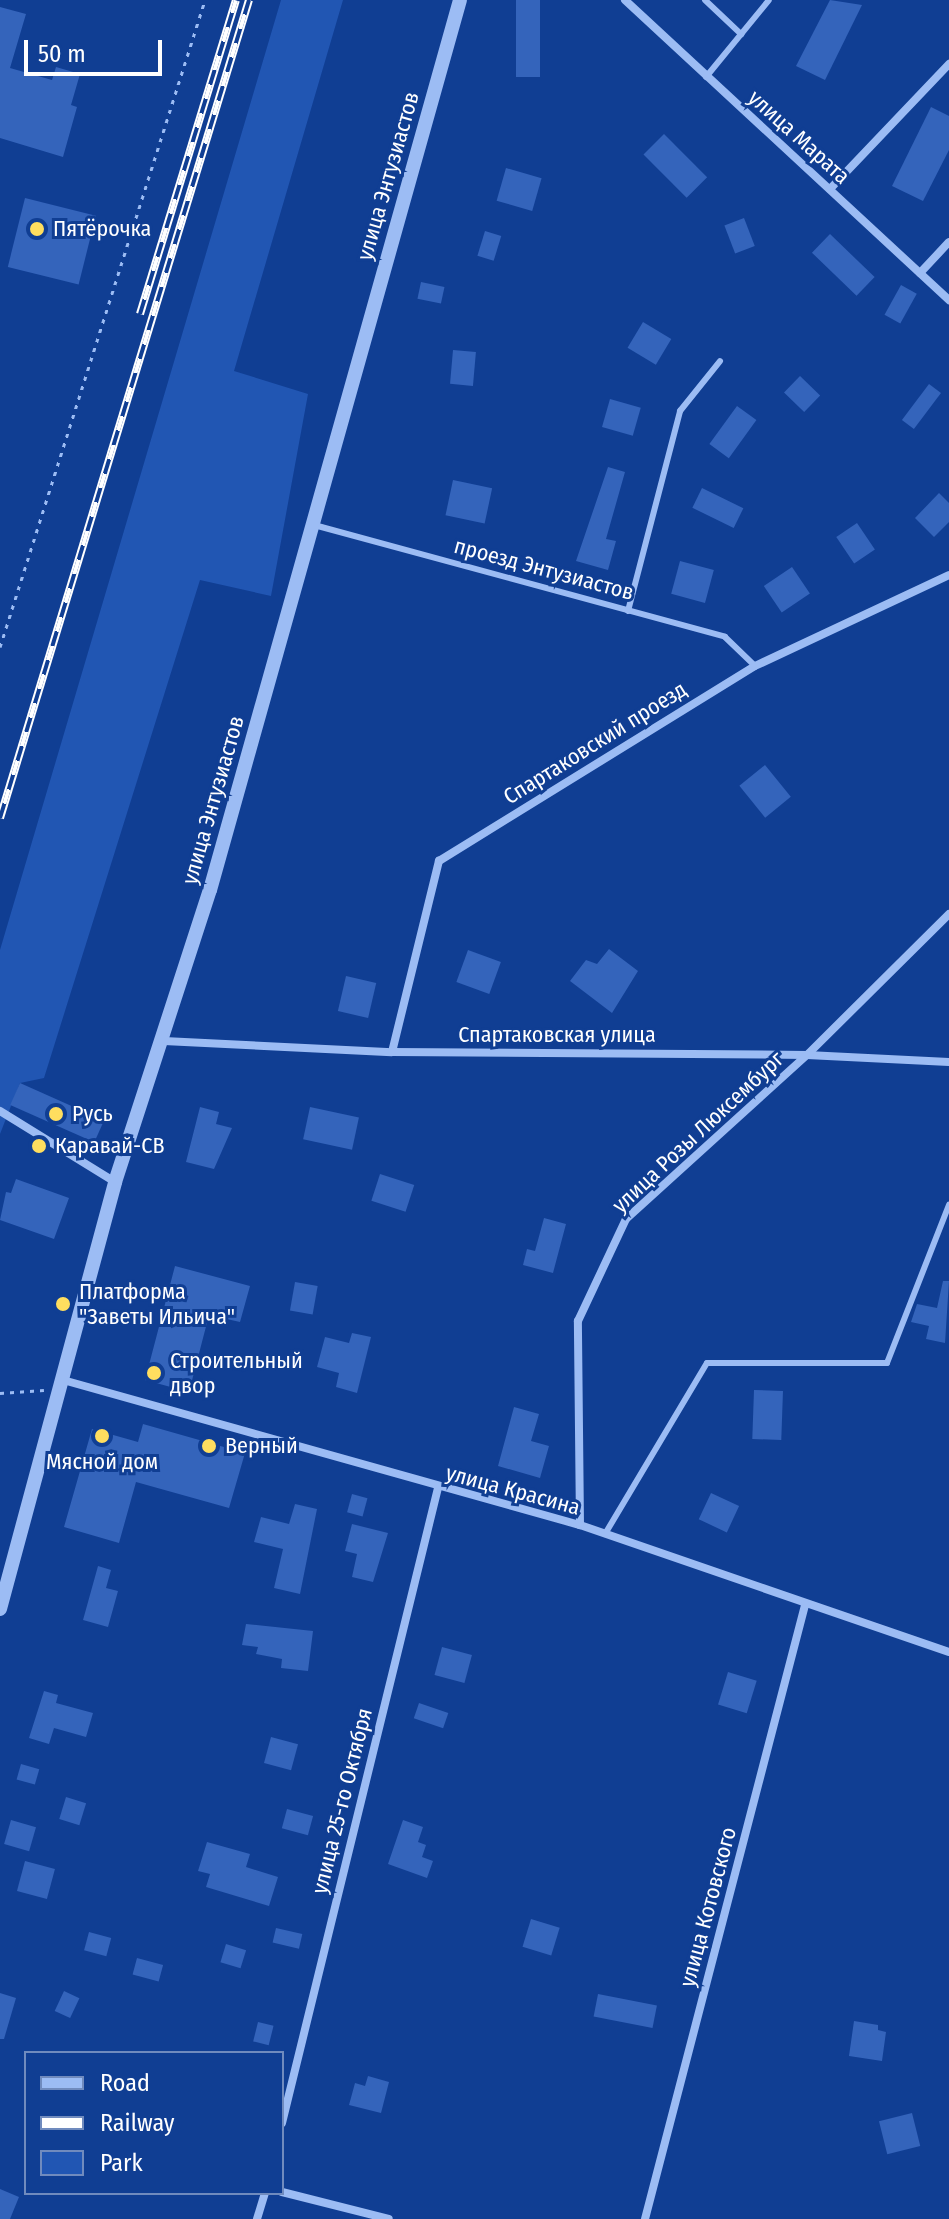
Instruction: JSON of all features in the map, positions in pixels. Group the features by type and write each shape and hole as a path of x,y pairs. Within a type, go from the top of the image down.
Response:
{"street":[{"name":"улица Энтузиастов","path":"0,1609 115,1182 164,1041 460,0"},
{"name":"улица Марата","path":"625,0 949,300"},
{"path":"830,189 949,64"},
{"path":"920,273 949,242"},
{"name":"Спартаковский проезд","path":"392,1052 439,861 755,666 949,575"},
{"name":"улица Розы Люксембург","path":"580,1525 578,1321 626,1219 807,1055 949,914"},
{"name":"Спартаковская улица","path":"164,1041 392,1052 807,1055 949,1062"},
{"path":"0,1111 115,1182"},
{"name":"улица Красина","path":"61,1385 580,1525 805,1605 949,1652"},
{"name":"улица 25-го Октября","path":"284,2115 438,1488"},
{"name":"улица Котовского","path":"645,2219 805,1605"},
{"path":"284,2193 389,2219"},
{"path":"257,2219 264,2195"}],"lane":[{"path":"705,0 741,34"},
{"path":"706,77 769,0"},
{"path":"628,611 680,411 720,361"},
{"name":"проезд Энтузиастов","path":"313,525 725,637 755,666"},
{"path":"605,1534 707,1363 887,1363 949,1205"}],"path":[{"path":"0,647 205,0"},
{"path":"0,1393 61,1385"}],"green space":[{"path":"281,0 343,0 234,371 308,394 271,596 200,580 44,1078 20,1083 0,1134 0,950"}],"building":[{"path":"516,0 540,0 540,77 516,77"},
{"path":"830,0 862,5 825,80 796,66"},
{"path":"0,7 26,14 10,68 52,80 56,67 80,74 71,105 77,107 63,157 0,138"},
{"path":"931,107 949,116 949,150 923,201 892,186"},
{"path":"664,134 707,177 687,198 643,155"},
{"path":"506,168 542,178 532,211 497,201"},
{"path":"25,198 96,216 79,285 8,267"},
{"path":"744,218 755,246 735,254 724,226"},
{"path":"485,231 501,236 494,261 477,256"},
{"path":"830,234 875,277 857,296 812,253"},
{"path":"421,282 444,287 441,304 417,299"},
{"path":"901,285 917,294 900,323 885,315"},
{"path":"643,322 671,339 656,365 628,348"},
{"path":"453,350 476,352 473,386 450,384"},
{"path":"800,376 820,395 804,412 784,393"},
{"path":"929,384 941,393 914,429 902,420"},
{"path":"610,399 641,408 633,436 602,427"},
{"path":"737,406 756,420 729,458 709,444"},
{"path":"608,467 625,472 606,539 616,541 608,570 576,561"},
{"path":"453,480 492,488 485,524 446,515"},
{"path":"702,488 743,508 734,528 692,508"},
{"path":"939,493 949,503 949,522 934,537 915,518"},
{"path":"857,523 875,550 854,564 836,537"},
{"path":"680,561 714,570 705,603 671,594"},
{"path":"792,567 810,594 782,613 764,586"},
{"path":"765,765 791,797 765,818 739,786"},
{"path":"609,949 638,971 612,1013 570,981 586,960 597,964"},
{"path":"468,950 501,962 489,994 456,982"},
{"path":"346,976 376,983 368,1018 338,1011"},
{"path":"20,1083 104,1120 94,1142 10,1105"},
{"path":"200,1107 219,1112 216,1124 232,1128 214,1169 186,1162"},
{"path":"310,1107 359,1117 352,1150 303,1139"},
{"path":"380,1174 414,1185 406,1212 371,1201"},
{"path":"16,1179 69,1198 54,1239 0,1220 6,1192 11,1193"},
{"path":"544,1218 566,1224 553,1273 523,1265 527,1249 535,1251"},
{"path":"175,1266 250,1286 240,1322 209,1315 189,1392 145,1380"},
{"path":"943,1281 949,1281 945,1343 926,1339 929,1326 911,1322 917,1304 937,1308"},
{"path":"295,1282 318,1286 313,1315 290,1311"},
{"path":"352,1333 371,1337 357,1393 336,1387 339,1373 317,1367 325,1337 349,1343"},
{"path":"754,1390 783,1391 781,1440 752,1439"},
{"path":"514,1407 539,1414 531,1441 549,1446 540,1478 498,1466"},
{"path":"143,1424 245,1453 229,1508 136,1482 119,1543 64,1527 92,1429 138,1442"},
{"path":"711,1493 739,1506 727,1532 699,1519"},
{"path":"352,1494 367,1498 363,1516 347,1512"},
{"path":"295,1504 317,1509 300,1594 274,1588 283,1549 254,1542 261,1517 289,1524"},
{"path":"352,1524 388,1533 373,1582 352,1577 357,1554 345,1551"},
{"path":"98,1566 111,1570 106,1588 118,1591 108,1627 83,1620"},
{"path":"246,1624 313,1631 308,1671 281,1668 282,1659 256,1654 258,1647 242,1645"},
{"path":"442,1647 472,1655 464,1683 434,1675"},
{"path":"728,1672 757,1681 747,1713 718,1705"},
{"path":"44,1691 58,1695 56,1703 93,1713 86,1737 54,1728 49,1744 29,1738"},
{"path":"419,1703 448,1713 443,1728 414,1718"},
{"path":"271,1737 298,1744 291,1770 264,1763"},
{"path":"21,1764 39,1769 35,1785 17,1779"},
{"path":"66,1797 86,1803 79,1825 59,1819"},
{"path":"287,1809 313,1816 308,1835 282,1828"},
{"path":"11,1820 36,1827 29,1851 4,1844"},
{"path":"403,1820 423,1827 418,1842 426,1845 422,1857 433,1861 427,1878 388,1864"},
{"path":"207,1842 250,1854 246,1867 278,1877 269,1906 206,1887 210,1874 198,1871"},
{"path":"25,1861 55,1869 47,1899 17,1891"},
{"path":"531,1919 560,1928 551,1956 523,1947"},
{"path":"276,1928 302,1934 299,1949 273,1943"},
{"path":"89,1932 111,1938 106,1956 84,1950"},
{"path":"226,1944 246,1950 241,1968 220,1962"},
{"path":"137,1958 163,1965 159,1981 133,1974"},
{"path":"64,1991 79,1998 70,2018 55,2011"},
{"path":"0,1993 16,1998 4,2039 0,2039"},
{"path":"598,1994 657,2005 653,2028 594,2017"},
{"path":"854,2021 878,2025 878,2030 886,2032 882,2061 849,2056"},
{"path":"258,2022 274,2026 269,2045 253,2041"},
{"path":"368,2076 389,2082 381,2113 349,2105 355,2083 365,2086"},
{"path":"912,2113 920,2146 887,2154 879,2121"},
{"path":"0,2189 19,2197 10,2219 0,2219"}],"railway":[{"path":"140,314 236,0"},
{"path":"0,818 249,0"}],"place":[{"name":"Пятёрочка","path":"37,229"},
{"name":"Русь","path":"56,1114"},
{"name":"Каравай-СВ","path":"39,1146"},
{"name":"Платформа \"Заветы Ильича\"","path":"63,1304"},
{"name":"Строительный двор","path":"154,1373"},
{"name":"Мясной дом","path":"102,1436"},
{"name":"Верный","path":"209,1446"}]}
